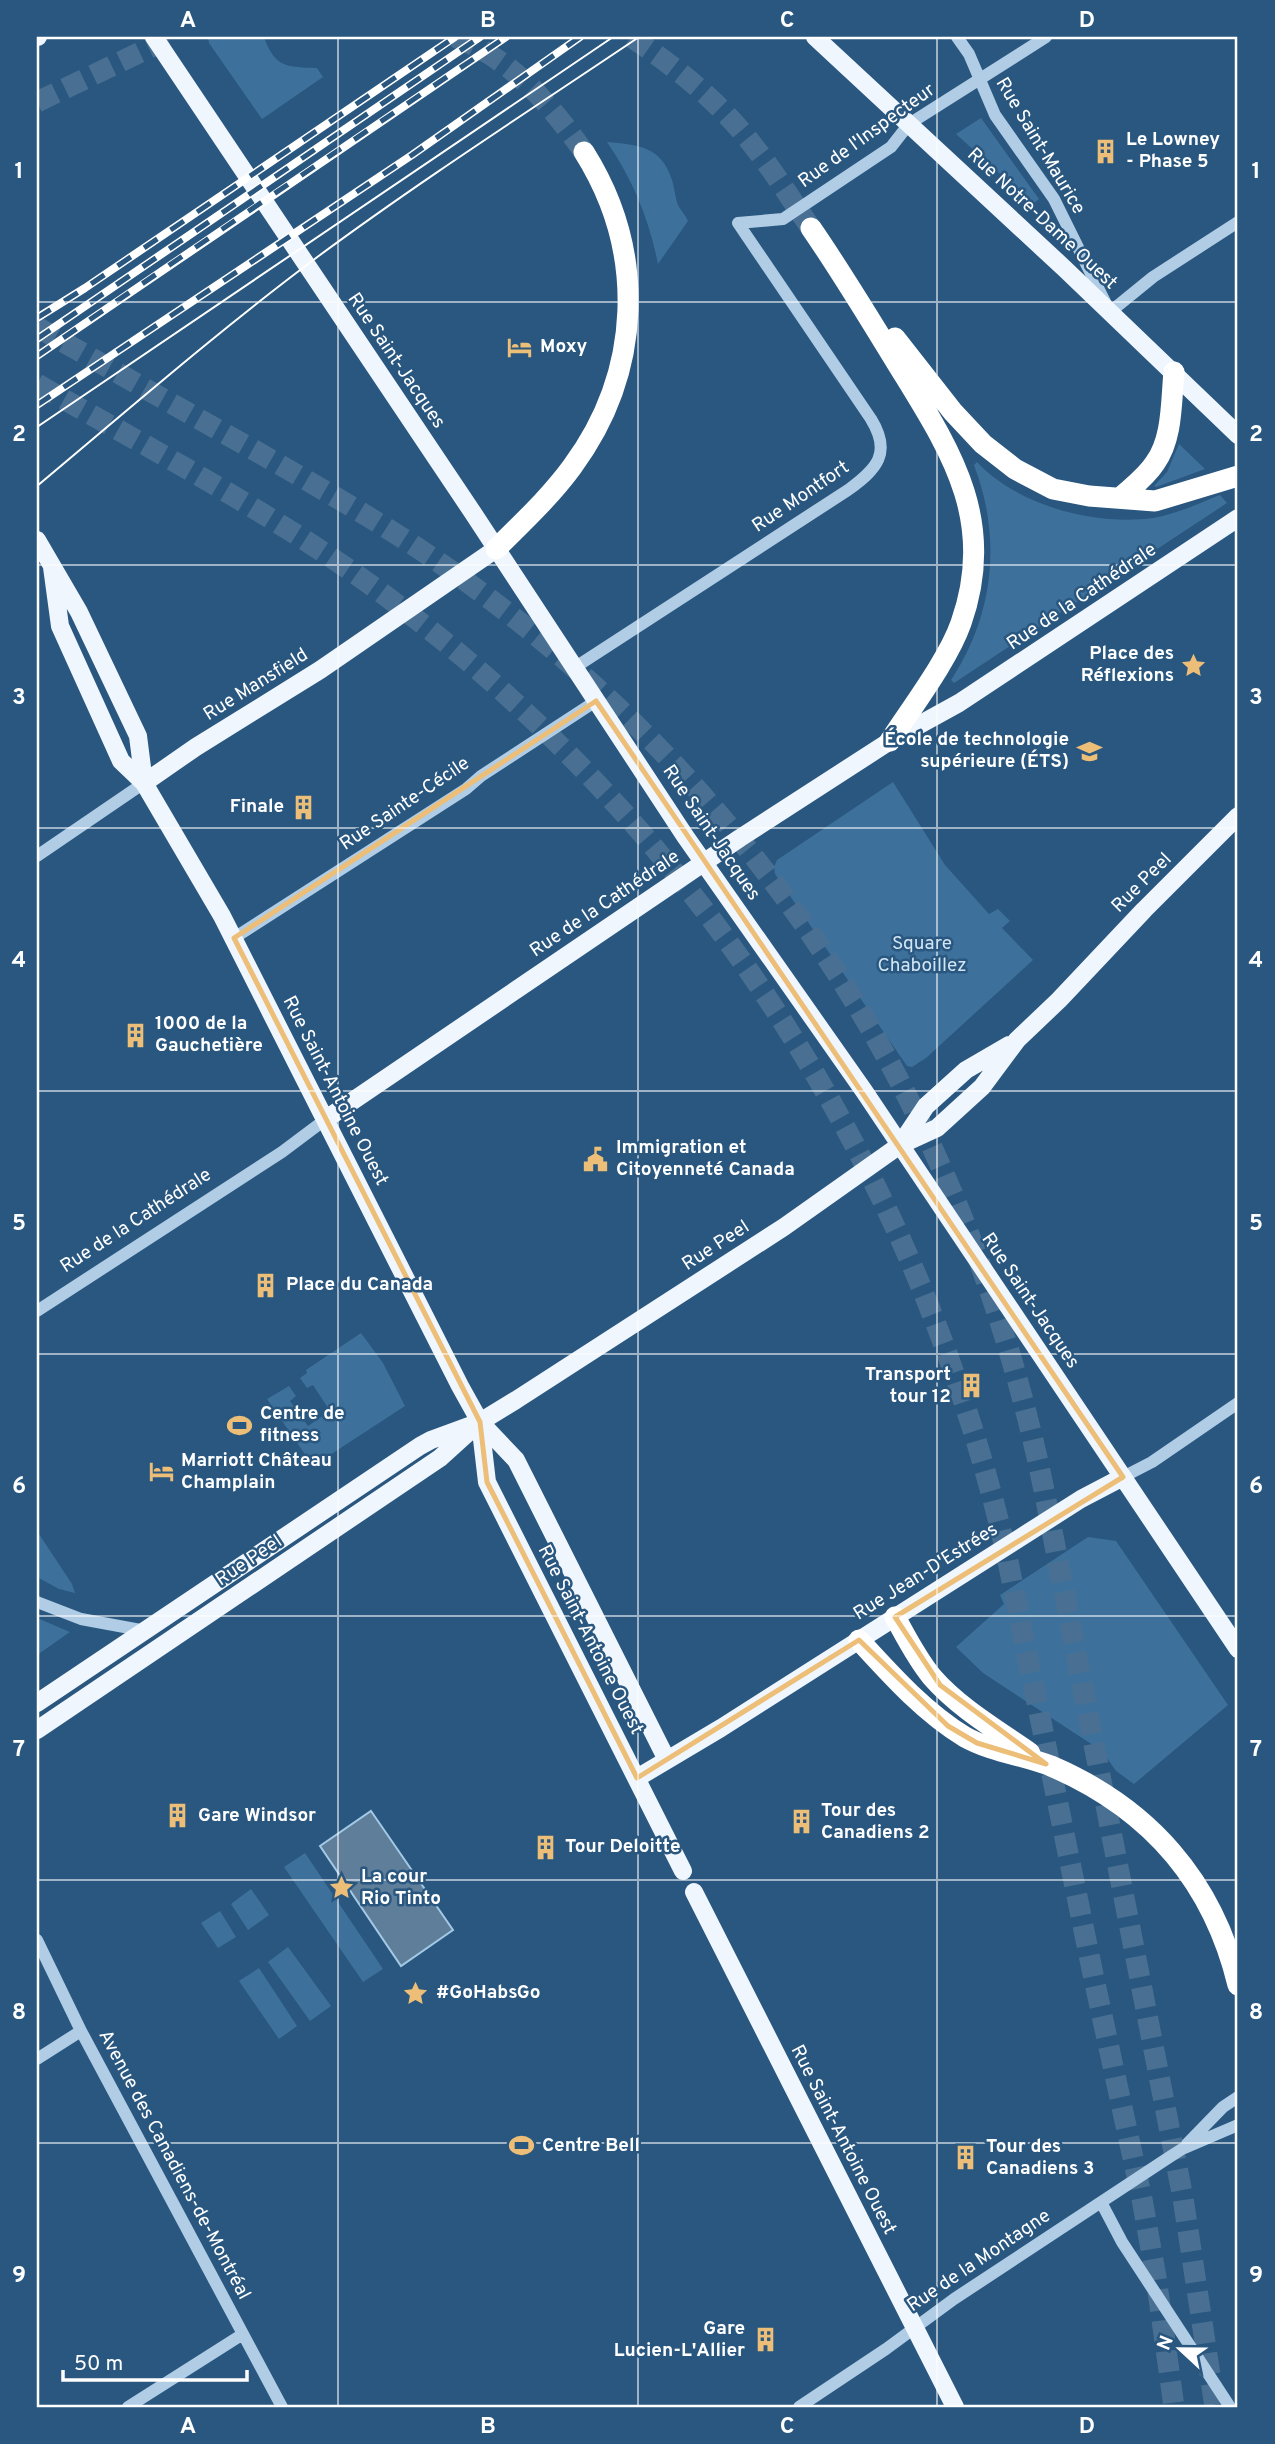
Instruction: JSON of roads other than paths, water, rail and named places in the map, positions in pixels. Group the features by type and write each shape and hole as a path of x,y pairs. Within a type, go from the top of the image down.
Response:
{"highway":[{"path":"496,549 553,491 580,456 599,425 611,396 624,348 628,295 624,247 608,197 584,152"},
{"path":"811,228 953,412 996,456 1015,469 1053,489 1089,496 1155,501 1238,477"},
{"path":"836,263 957,466 968,502 973,533 971,581 960,624 890,741"},
{"path":"1120,498 1142,478 1161,454 1167,434 1174,372"},
{"path":"895,1617 925,1668 940,1685 976,1715 1046,1764 1116,1802 1153,1831 1179,1858 1219,1926 1238,1985"},
{"path":"859,1640 900,1683 948,1726 976,1743 1046,1764"}],"main road":[{"name":"Rue Saint-Jacques","path":"154,37 704,862 900,1144 1238,1649"},
{"name":"Rue Notre-Dame Ouest","path":"815,37 1238,435"},
{"name":"Rue de la Cathédrale","path":"326,1119 704,862 890,741 960,703 1238,518"},
{"name":"Rue Saint-Antoine Ouest","path":"37,540 79,612 138,736 144,783"},
{"name":"Rue Mansfield","path":"144,783 196,747 320,670 496,549"},
{"name":"Rue Saint-Antoine Ouest","path":"52,568 60,626 121,761 144,783 234,938 480,1422 516,1460 667,1760"},
{"name":"Rue Peel","path":"37,1730 440,1458 480,1422 784,1227 900,1144 926,1107 965,1070 1017,1040 1238,816"},
{"name":"Rue Saint-Antoine Ouest","path":"480,1422 487,1482 683,1871"},
{"name":"Rue Peel","path":"37,1703 420,1446 480,1422"},
{"name":"Rue Jean-D'Estrées","path":"637,1778 1081,1499 1124,1477"},
{"name":"Rue Saint-Antoine Ouest","path":"694,1892 955,2407"}],"street":[{"name":"Rue Saint-Maurice","path":"957,37 969,54 995,115 1054,199 1110,312"},
{"name":"Rue de l'Inspecteur","path":"738,223 783,219 891,147 909,124 1046,37"},
{"path":"1110,312 1153,277 1238,222"},
{"name":"Rue Montfort","path":"574,668 848,490 868,474 881,454 881,440 871,419 738,223"},
{"name":"Rue Sainte-Cécile","path":"234,938 456,796 481,776 596,701"},
{"name":"Rue Mansfield","path":"37,856 144,783"},
{"name":"Rue de la Cathédrale","path":"37,1311 273,1158 326,1119"},
{"name":"Rue Jean-D'Estrées","path":"1124,1477 1152,1462 1238,1403"},
{"path":"37,1602 81,1619 146,1631"},
{"name":"Avenue des Canadiens-de-Montréal","path":"37,1940 80,2031 282,2407"},
{"path":"37,2059 80,2031"},
{"name":"Rue de la Montagne","path":"1182,2149 1223,2107 1238,2097"},
{"name":"Rue de la Montagne","path":"799,2407 954,2299 1182,2149 1238,2125"},
{"path":"1101,2202 1122,2242 1230,2407"},
{"path":"128,2407 243,2334"}],"tunnel":[{"path":"37,102 172,37"},
{"path":"455,37 495,58 528,85 584,152"},
{"path":"631,37 681,74 728,116 762,158 811,228"},
{"path":"37,327 380,524 453,572 565,660 667,756 757,861 837,974 906,1093 963,1220 1009,1352 1044,1490 1183,2198 1215,2407"},
{"path":"37,384 288,529 368,583 485,676 592,778 689,890 775,1009 850,1136 914,1270 966,1409 1006,1552 1142,2199 1174,2407"}],"tram line":[{"path":"37,427 613,37"},
{"path":"37,486 212,340 320,255 639,37"}],"railway":[{"path":"37,318 455,37"},
{"path":"37,339 480,37"},
{"path":"37,356 506,37"},
{"path":"37,405 412,155 580,37"}],"place":[{"name":"Le Lowney - Phase 5","path":"1106,151"},
{"name":"Moxy","path":"520,347"},
{"name":"Place des Réflexions","path":"1194,665"},
{"name":"École de technologie supérieure (ÉTS)","path":"1089,751"},
{"name":"Finale","path":"304,807"},
{"name":"1000 de la Gauchetière","path":"135,1035"},
{"name":"Immigration et Citoyenneté Canada","path":"596,1159"},
{"name":"Place du Canada","path":"266,1285"},
{"name":"Transport tour 12","path":"971,1386"},
{"name":"Centre de fitness","path":"240,1425"},
{"name":"Marriott Château Champlain","path":"161,1472"},
{"name":"Gare Windsor","path":"178,1816"},
{"name":"Tour des Canadiens 2","path":"801,1822"},
{"name":"Tour Deloitte","path":"545,1847"},
{"name":"La cour Rio Tinto","path":"341,1888"},
{"name":"#GoHabsGo","path":"416,1993"},
{"name":"Centre Bell","path":"522,2146"},
{"name":"Tour des Canadiens 3","path":"966,2158"},
{"name":"Gare Lucien-L'Allier","path":"765,2340"}],"park label":[{"name":"Square Chaboillez","path":"922,955"}]}
